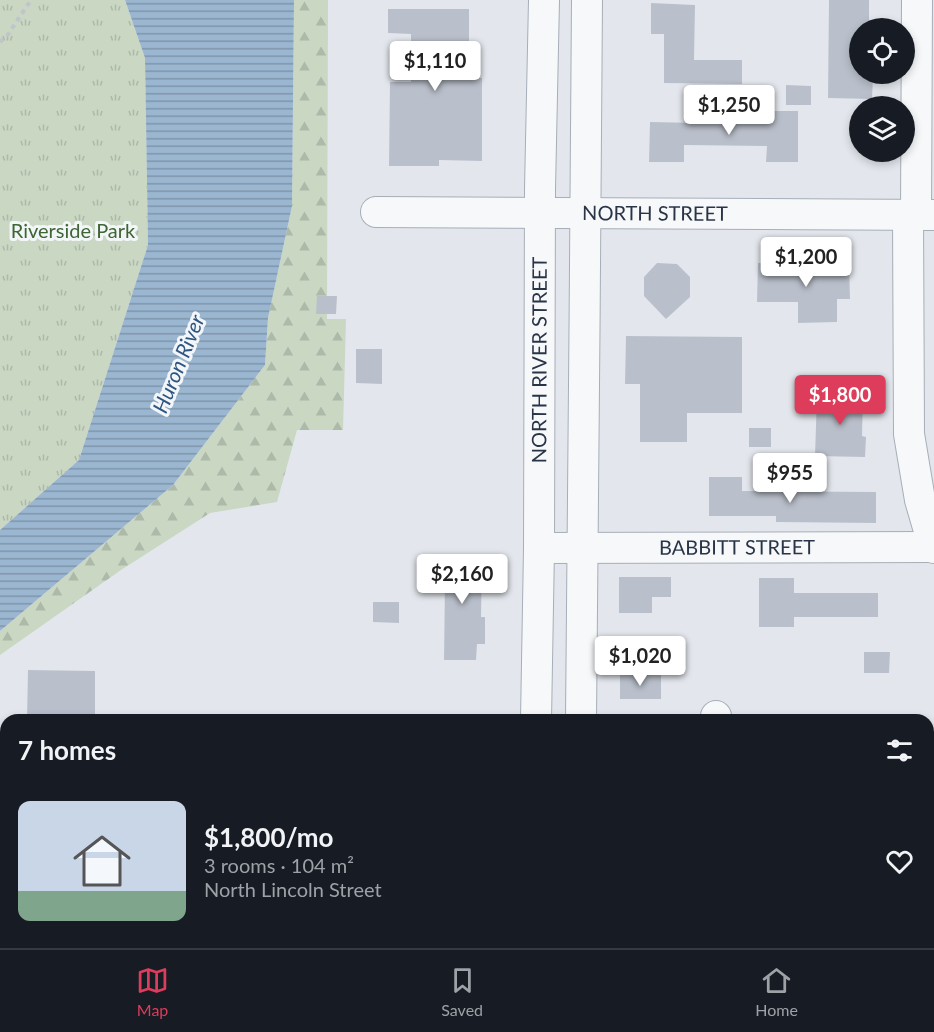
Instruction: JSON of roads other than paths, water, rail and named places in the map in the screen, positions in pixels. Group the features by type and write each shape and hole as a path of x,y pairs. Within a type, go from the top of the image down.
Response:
{"street":[{"name":"NORTH RIVER STREET","path":"536,714 544,0"},
{"path":"581,714 587,0"},
{"path":"917,0 919,215 909,434 920,500 934,548"},
{"name":"NORTH STREET","path":"376,212 919,215"},
{"name":"BABBITT STREET","path":"539,548 934,548"}],"water":[{"name":"Huron River","path":"125,0 294,0 292,206 268,318 265,365 173,485 0,631 0,530 79,460 148,245 145,58"}],"park label":[{"name":"Riverside Park","path":"73,231"}]}
